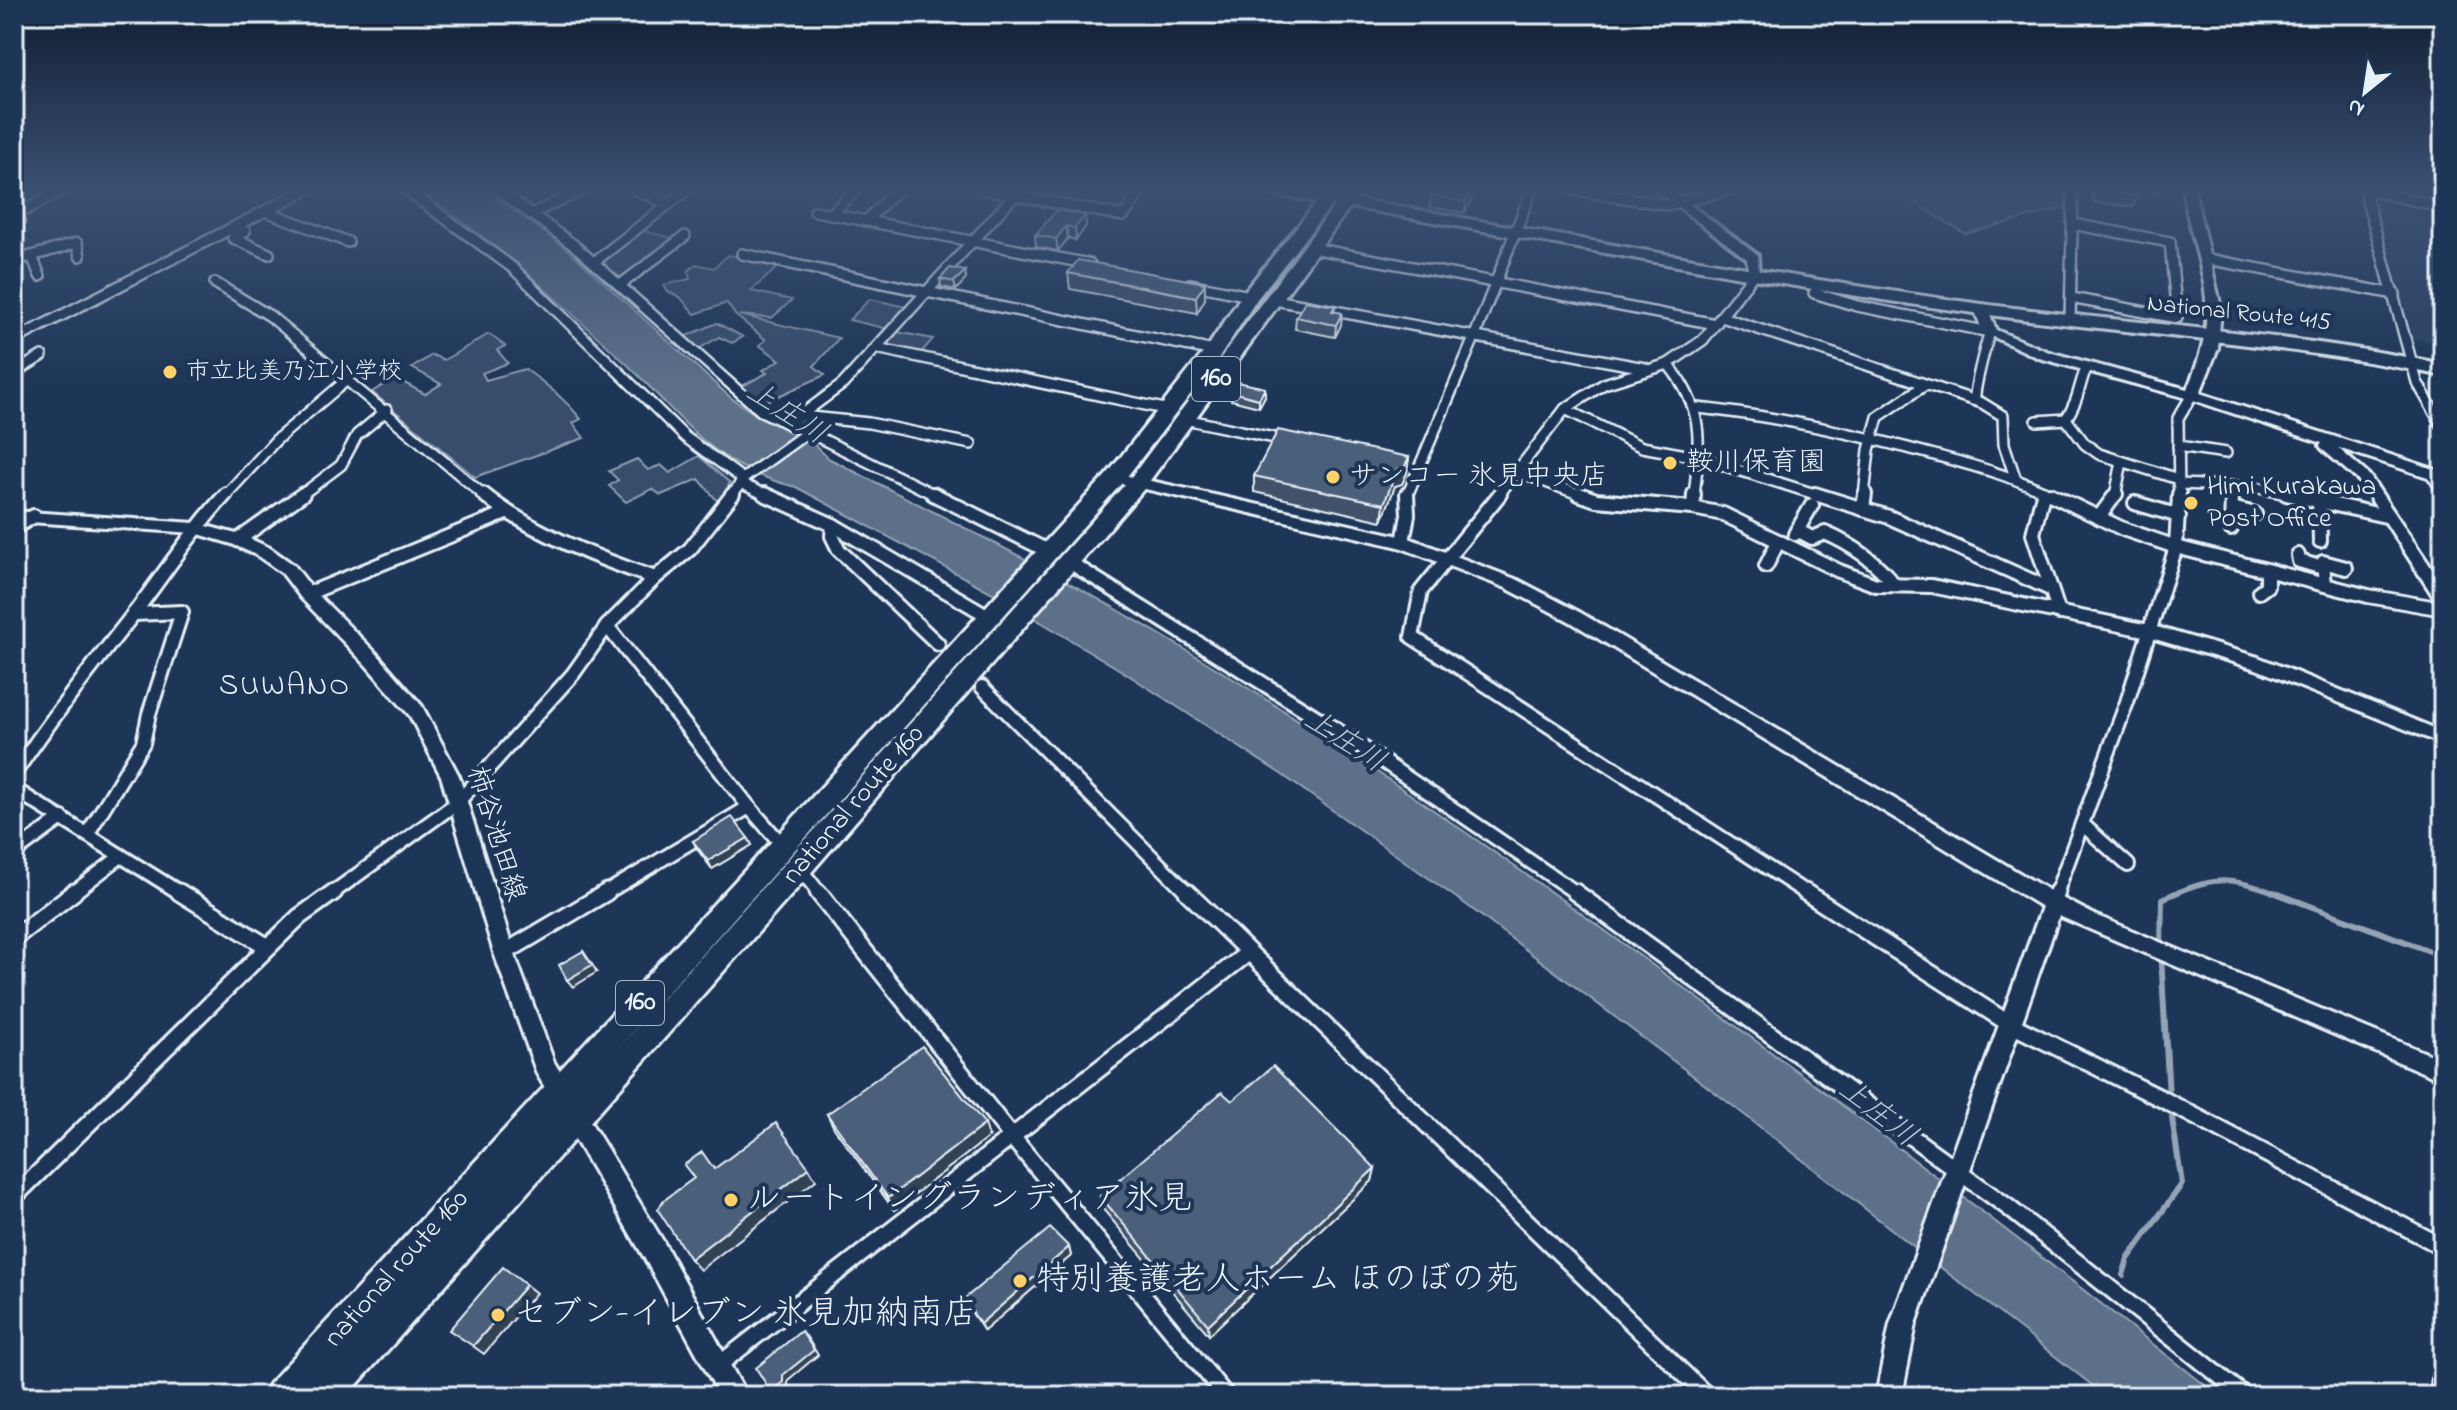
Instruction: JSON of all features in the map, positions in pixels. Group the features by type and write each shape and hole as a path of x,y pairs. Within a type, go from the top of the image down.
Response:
{"highway":[{"name":"national route 160","path":"1054,555 1136,485 1214,351 1250,296 1287,255"},
{"name":"national route 160","path":"324,1396 575,1117 792,857 1054,555 1115,478 1177,415 1275,300 1307,255"},
{"name":"National Route 415","path":"1644,255 1981,309 2345,351 2443,370"},
{"name":"national route 160","path":"281,1396 558,1092 792,857"}],"street":[{"path":"16,260 36,255"},
{"path":"14,340 186,255"},
{"path":"495,255 513,268 685,437 742,481 833,525 1001,615"},
{"path":"585,255 761,411 1054,555 1369,753 1600,908 2041,1229 2245,1396"},
{"path":"594,262 603,255"},
{"path":"620,285 660,255"},
{"path":"746,255 1214,351"},
{"path":"789,424 843,384 961,255"},
{"path":"1044,255 1096,265"},
{"path":"1348,255 1719,321 1925,385 1944,387 1975,398 2003,416 2004,444 2015,477"},
{"path":"1403,542 1408,515 1407,494 1474,338 1506,255"},
{"path":"1749,255 1753,258 1754,274 1703,340 1668,364 1604,384 1565,409 1449,560 1421,591 1412,637 2008,1023 2178,1107 2443,1247"},
{"path":"2070,320 2072,255"},
{"path":"2071,298 2177,318 2171,255"},
{"path":"1889,1396 1903,1324 1960,1170 2008,1023 2127,702 2176,547 2179,516 2178,418 2192,395 2212,348 2212,282 2205,255"},
{"path":"2383,255 2417,382 2443,427"},
{"path":"32,256 40,276"},
{"path":"2207,259 2395,294"},
{"path":"1173,281 1250,296"},
{"path":"215,283 270,316 387,410 506,513 622,567 655,578"},
{"path":"1814,293 1848,306 1948,319 1990,332 2044,355 2192,395 2438,476 2443,492"},
{"path":"1275,300 1648,369"},
{"path":"1975,398 1972,392 1981,374 1990,332 1981,309"},
{"path":"876,348 1302,444"},
{"path":"14,373 42,356"},
{"path":"1668,364 1681,378 1698,408 1701,443 1693,508"},
{"path":"2066,419 2079,400 2079,386 2086,368"},
{"path":"14,774 68,695 133,614 195,528 276,440 348,379"},
{"path":"1863,509 1871,438 1878,417 1925,385"},
{"path":"1698,408 1766,415 1871,438 2015,477 2099,517 2176,547 2319,587 2443,609"},
{"path":"1565,409 1642,447 1697,457 1863,509 1943,539 2048,588"},
{"path":"238,540 332,473 341,465 357,435 387,410"},
{"path":"801,416 869,423 971,444"},
{"path":"2037,421 2066,419"},
{"path":"2066,419 2098,457 2178,481 2255,487 2390,517"},
{"path":"14,1197 299,917 458,802 573,674 607,626 655,578 690,549 719,516 742,481 806,434"},
{"path":"2310,435 2352,465 2443,598"},
{"path":"2178,446 2226,453"},
{"path":"2099,517 2115,497 2122,462"},
{"path":"1405,465 1420,468"},
{"path":"1518,472 1596,500 1693,508 1723,514 1876,585 1932,586 2149,631 2257,663 2443,738"},
{"path":"2145,475 2161,474"},
{"path":"1115,478 1403,542 1512,584 1575,617 2053,903 2443,1071"},
{"path":"2231,529 2232,486"},
{"path":"2044,491 2033,534 2048,588 2059,613"},
{"path":"2319,500 2320,541"},
{"path":"2135,503 2179,516"},
{"path":"1766,566 1797,530 1812,505"},
{"path":"2232,508 2255,514"},
{"path":"307,594 506,513"},
{"path":"14,528 24,516"},
{"name":"柿谷池田線","path":"24,516 195,528 238,540 264,552 288,569 307,594 372,660 416,711 450,776 534,1040 558,1092 654,1250 727,1393"},
{"path":"833,525 832,536 839,550 938,644"},
{"path":"1797,530 1812,538 1825,533 1848,542 1880,566 1894,584"},
{"path":"2298,555 2299,561 2323,568"},
{"path":"2319,587 2323,562 2346,568"},
{"path":"2259,592 2267,586 2267,571"},
{"path":"88,833 143,743 149,714 182,612 133,614"},
{"path":"607,626 1012,1137 1226,1396"},
{"path":"982,687 1248,953 1707,1396"},
{"path":"14,789 268,947"},
{"path":"504,953 749,807"},
{"path":"14,853 62,818"},
{"path":"2082,824 2128,865"},
{"path":"14,938 121,856"},
{"path":"716,1367 1248,953"},
{"path":"2438,1396 2443,1361"}],"shaded area":[{"path":"505,255 573,255 730,397 756,415 815,445 828,458 1001,546 1129,616 1367,765 1726,1018 1974,1205 2219,1396 2106,1396 1733,1106 1468,906 1281,774 1122,671 991,592 796,487 765,478 717,451"},
{"path":"605,255 658,255 621,284 596,262"},
{"path":"728,255 779,266 751,291 792,300 772,318 739,315 839,338 814,366 825,375 761,404 742,386 767,373 763,370 780,360 759,345 766,340 735,315 727,303 695,314 664,285 690,279 688,271 696,264 714,268"},
{"path":"2389,255 2443,255 2443,345 2414,339"},
{"path":"870,299 907,307 888,329 849,320"},
{"path":"717,323 743,337 732,343 719,337 697,350 684,337"},
{"path":"897,332 933,339 920,354 884,346"},
{"path":"489,334 505,346 497,350 508,363 482,373 486,380 525,369 575,411 581,419 573,423 584,438 475,477 372,392 395,378 425,394 441,384 412,368 432,355 444,360"},
{"path":"699,456 730,483 719,503 699,479 661,495 652,489 626,502 609,486 618,480 609,471 637,459 648,470 661,465 670,473"}],"building":[{"path":"1078,260 1205,283 1196,297 1068,273"},
{"path":"950,268 965,271 954,282 940,279"},
{"path":"1305,301 1335,306 1332,311 1342,313 1336,325 1296,317"},
{"path":"1237,382 1265,388 1259,399 1231,392"},
{"name":"サンコー 氷見中央店","path":"1278,430 1409,457 1404,468 1397,469 1384,504 1254,476"},
{"path":"732,817 748,838 708,861 693,841"},
{"path":"583,951 592,965 567,980 559,965"},
{"path":"922,1046 985,1124 888,1198 827,1114"},
{"path":"1273,1066 1375,1168 1208,1325 1100,1196 1222,1092 1232,1101"},
{"path":"776,1123 809,1168 690,1259 658,1210 663,1201 694,1178 684,1165 702,1152 714,1169"},
{"name":"特別養護老人ホーム ほのぼの苑","path":"1050,1228 1069,1247 980,1324 964,1299"},
{"path":"503,1267 526,1285 473,1346 449,1330"},
{"path":"801,1331 814,1350 783,1375 783,1382 771,1392 756,1368"}],"waterway":[{"path":"2174,894 2214,881 2238,882 2278,894"},
{"path":"2161,946 2162,899 2178,892"},
{"path":"2273,892 2443,956"},
{"path":"2161,956 2169,1097"},
{"path":"2123,1275 2128,1259 2182,1184 2172,1118"}],"place":[{"name":"市立比美乃江小学校","path":"170,372"},
{"name":"鞍川保育園","path":"1670,463"},
{"name":"サンコー 氷見中央店","path":"1333,477"},
{"name":"Himi Kurakawa Post Office","path":"2191,503"},
{"name":"ルートイングランディア氷見","path":"731,1200"},
{"name":"特別養護老人ホーム ほのぼの苑","path":"1020,1281"},
{"name":"セブン-イレブン 氷見加納南店","path":"498,1315"}],"district":[{"name":"SUWANO","path":"285,687"}],"water label":[{"name":"上庄川","path":"786,414"},
{"name":"上庄川","path":"1344,742"},
{"name":"上庄川","path":"1877,1114"}]}
